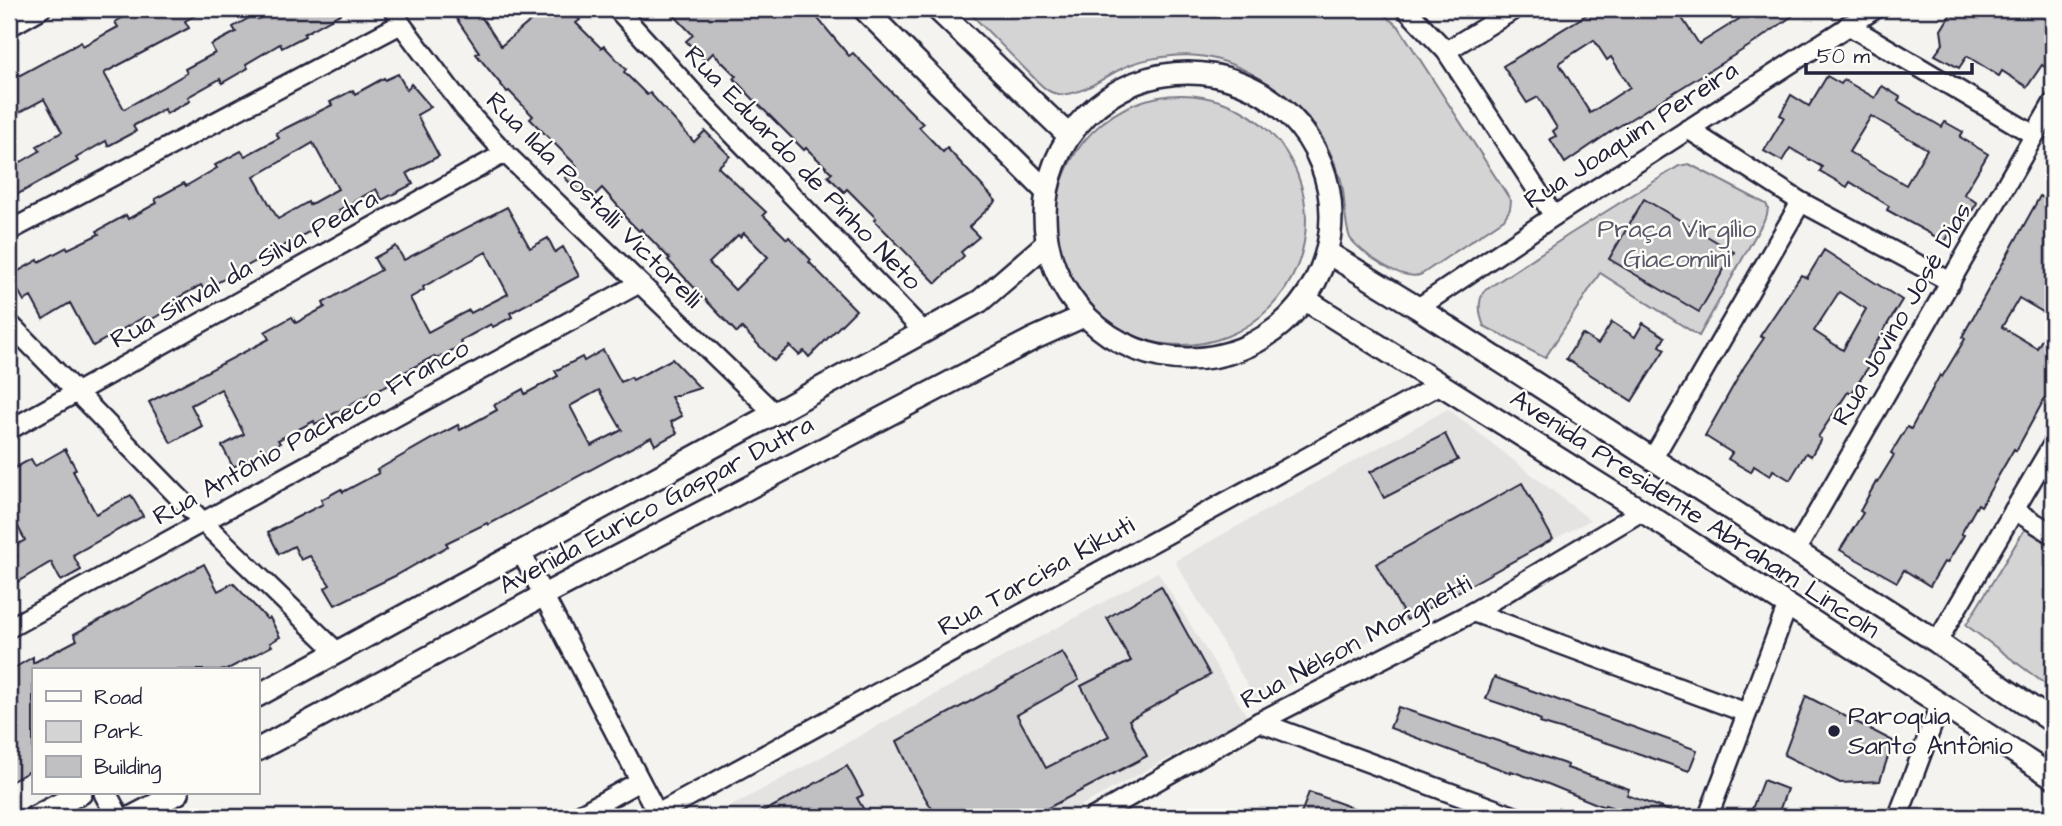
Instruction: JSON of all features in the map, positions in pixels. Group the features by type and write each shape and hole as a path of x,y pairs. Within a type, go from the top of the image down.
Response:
{"street":[{"path":"9,27 41,9"},
{"name":"Rua Eduardo de Pinho Neto","path":"617,9 698,98 925,332"},
{"path":"864,9 1045,190"},
{"path":"937,9 1068,135"},
{"path":"1406,9 1446,51 1554,216"},
{"path":"1446,51 1516,9"},
{"name":"Rua Joaquim Pereira","path":"1418,308 1554,216 1875,9"},
{"path":"9,231 398,16"},
{"name":"Rua Ilda Postalli Victorelli","path":"398,16 465,109 505,153 774,413"},
{"path":"1848,25 2034,135"},
{"path":"1182,72 1227,78 1267,96 1301,127 1323,165 1332,209 1328,253 1319,278 1306,300 1270,335 1224,356 1173,360 1124,346 1084,316 1066,294 1054,270 1046,244 1045,190 1054,161 1068,135 1099,102 1138,81 1182,72"},
{"name":"Rua Jovino José Dias","path":"1796,550 2053,103"},
{"path":"1688,129 1801,202 1951,282"},
{"name":"Rua Sinval da Silva Pedra","path":"9,430 505,153"},
{"path":"1653,458 1801,202"},
{"name":"Avenida Eurico Gaspar Dutra","path":"259,695 980,301 1046,244"},
{"name":"Avenida Presidente Abraham Lincoln","path":"1328,253 1796,550 2053,722"},
{"name":"Rua Antônio Pacheco Franco","path":"9,628 638,284"},
{"name":"Avenida Presidente Abraham Lincoln","path":"1306,300 1642,511 2053,777"},
{"name":"Avenida Eurico Gaspar Dutra","path":"259,749 544,595 1033,339 1084,316"},
{"path":"9,323 202,521 337,652"},
{"name":"Rua Tarcisa Kikuti","path":"658,816 1439,385"},
{"path":"1937,642 2053,444"},
{"path":"2014,510 2053,534"},
{"name":"Rua Nélson Morgnetti","path":"1094,817 1259,722 1473,612 1642,511"},
{"path":"521,552 658,816"},
{"path":"1708,817 1787,607"},
{"path":"1473,612 1747,713"},
{"path":"1898,817 1940,704"},
{"path":"1259,722 1516,817"},
{"path":"575,817 640,781"},
{"path":"35,817 79,794"},
{"path":"106,794 118,817"},
{"path":"132,817 176,794"}],"shaded area":[{"path":"1448,409 1590,520 1257,702 1175,561"},
{"path":"1158,572 1247,716 1060,817 712,817"}],"green space":[{"path":"966,9 1377,9 1399,27 1511,201 1510,209 1504,219 1422,274 1414,276 1394,271 1363,251 1350,238 1341,180 1324,140 1314,125 1287,97 1253,74 1216,59 1184,55 1135,63 1085,89 1055,94 1039,83"},
{"path":"1169,95 1193,95 1240,109 1270,131 1297,172 1304,196 1304,244 1297,268 1270,309 1229,336 1193,345 1169,345 1122,331 1101,317 1084,300 1070,279 1061,256 1056,232 1056,208 1070,161 1084,140 1101,123 1122,109 1145,100"},
{"name":"Praça Virgílio Giacomini","path":"1689,164 1766,204 1768,208 1767,215 1699,336 1600,273 1545,358 1484,326 1480,308 1484,291 1679,166"},
{"path":"2025,529 2053,547 2053,690 1966,625"}],"building":[{"path":"138,9 206,9 185,21 189,28 104,73 124,109 187,73 185,69 215,53 211,45 236,32 233,27 256,14 258,19 277,9 349,9 282,48 280,44 246,64 248,68 222,83 220,79 188,97 190,101 166,114 164,109 133,126 136,131 108,146 106,141 76,158 78,161 9,199 9,169 40,151 37,146 62,132 44,99 9,118 9,81 81,42 83,46 118,27 115,22"},
{"path":"450,9 476,9 501,46 534,18 527,9 569,9 580,20 576,23 601,48 604,46 626,69 624,72 647,95 650,93 694,142 705,131 730,156 718,167 766,212 763,215 787,239 789,237 811,260 809,262 856,310 809,357 804,351 799,355 790,346 774,361 742,328 737,333 668,260 670,259 641,229 639,231 624,216 602,188 589,201 565,178 577,166 530,119 533,116 507,92 476,54 479,52","holes":["744,233 768,257 735,290 709,263 738,235 740,237"]},
{"path":"668,9 810,9 849,56 853,53 923,124 919,127 943,152 947,148 996,201 969,227 979,237 961,252 964,256 936,283 847,189 844,192 828,176 832,173 806,148 804,150 756,102 734,79 736,76 713,53 705,61 686,41 693,35"},
{"path":"1596,9 1676,9 1699,44 1739,19 1732,9 1802,9 1754,43 1613,130 1565,163 1550,139 1556,136 1553,131 1557,128 1538,97 1527,103 1503,66","holes":["1594,40 1607,60 1611,57 1630,87 1590,113 1560,62"]},
{"path":"1954,9 2053,9 2053,73 2042,65 2027,87 2002,71 1999,76 1967,56 1959,68 1935,55 1943,44 1941,30"},
{"path":"398,74 407,90 411,84 431,107 417,115 439,156 407,173 413,184 382,200 376,189 339,210 341,214 204,290 201,285 172,301 175,306 147,322 144,317 93,346 70,303 43,319 31,297 24,301 10,276 38,260 39,262 99,234 97,231 126,215 128,219 157,203 155,199 184,183 186,186 217,168 215,165 241,151 245,156 279,138 276,133 332,105 330,102 353,90 355,94 384,78 385,80","holes":["313,143 338,189 278,219 254,177"]},
{"path":"1827,76 1841,84 1844,80 1875,98 1882,86 1900,97 1898,101 1942,127 1945,122 1963,132 1960,137 1988,154 1964,194 1977,203 1964,224 1957,220 1945,242 1887,210 1889,206 1850,182 1847,187 1820,171 1822,167 1790,148 1782,161 1764,151 1784,117 1780,115 1791,95 1809,106","holes":["1871,116 1927,149 1906,185 1849,152"]},
{"path":"2040,196 2053,203 2053,318 2019,298 2002,327 2037,348 2053,320 2053,383 2016,451 2014,449 1981,506 1978,504 1961,534 1964,535 1930,586 1904,570 1897,582 1840,550 1863,513 1860,511 1876,482 1894,455 1891,453 1907,427 1911,429 1940,375 1942,377 1965,339 1962,337"},
{"path":"1644,199 1734,252 1699,312 1609,259"},
{"path":"507,207 530,248 548,238 555,252 563,247 579,276 510,313 512,317 493,327 491,324 460,341 462,345 436,359 434,356 399,375 402,379 315,424 314,421 278,440 280,443 233,467 222,446 244,434 221,389 191,405 202,426 171,443 149,402 269,339 265,332 292,317 296,323 325,307 323,303 381,270 374,258 396,246 404,260","holes":["486,252 508,294 471,313 469,310 428,332 410,298 424,290 423,287"]},
{"path":"1824,250 1902,300 1864,363 1869,366 1818,437 1821,439 1811,456 1806,453 1790,480 1773,470 1770,476 1754,466 1751,472 1728,459 1732,453 1705,436 1744,367 1764,338 1760,336 1801,275 1807,278","holes":["1839,292 1866,309 1843,350 1814,331"]},
{"path":"1612,322 1635,337 1643,323 1665,337 1660,346 1665,349 1632,401 1566,359 1582,334 1598,344"},
{"path":"603,350 621,382 631,377 633,380 672,359 700,388 671,397 682,416 671,422 677,433 655,445 651,437 488,525 487,523 446,543 448,546 397,575 335,605 325,588 330,585 310,556 301,560 294,546 279,554 268,532 323,504 321,500 341,489 343,492 379,473 377,470 435,437 458,425 460,430 497,410 494,405 523,389 525,394 558,376 555,371 582,357 584,361","holes":["599,390 622,430 591,446 570,406"]},
{"path":"1445,434 1458,460 1384,498 1370,472"},
{"path":"65,449 76,469 73,471 96,514 131,495 143,516 73,555 81,570 61,581 51,562 9,587 9,560 17,556 13,547 25,540 9,510 9,471 31,459 35,466"},
{"path":"1522,483 1553,539 1407,620 1376,564"},
{"path":"204,564 218,591 233,583 267,619 270,618 280,637 270,643 272,646 230,668 32,668 32,770 9,783 9,671 33,657 33,663 77,640 74,634"},
{"path":"1161,586 1210,675 1129,720 1147,756 1031,817 937,817 917,784 897,741 1062,652 1079,680 1017,715 1046,768 1109,736 1081,686 1131,661 1107,618"},
{"path":"1494,677 1697,750 1689,771 1540,723 1541,720 1519,710 1486,699"},
{"name":"Paroquia Santo Antônio","path":"1806,696 1893,741 1880,781 1840,783 1784,755"},
{"path":"1398,707 1568,765 1567,768 1629,789 1627,795 1678,814 1677,817 1640,817 1605,805 1604,807 1548,784 1390,728"},
{"path":"847,766 863,795 857,798 868,817 754,817"},
{"path":"1763,780 1787,789 1777,817 1749,817"},
{"path":"1309,792 1373,815 1312,817 1301,814"}],"place":[{"name":"Paroquia Santo Antônio","path":"1834,731"}]}
